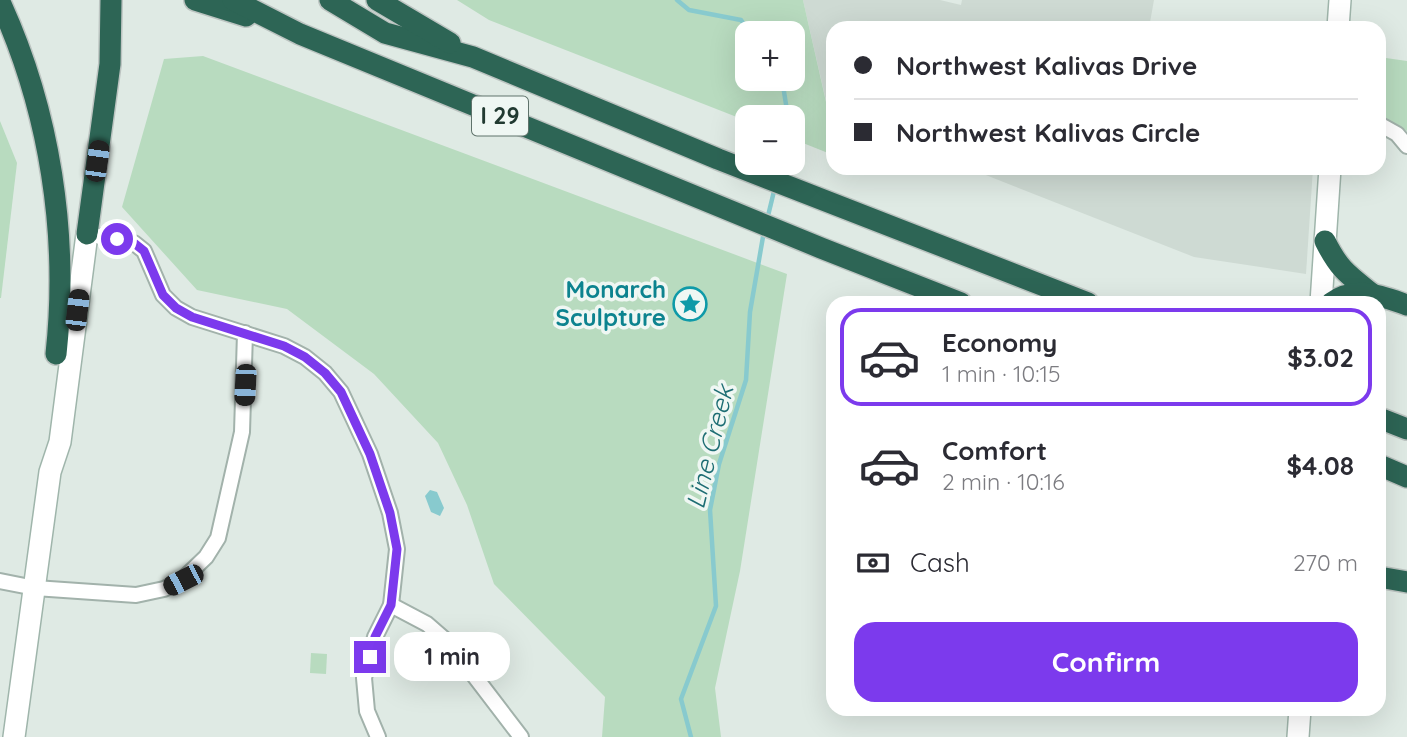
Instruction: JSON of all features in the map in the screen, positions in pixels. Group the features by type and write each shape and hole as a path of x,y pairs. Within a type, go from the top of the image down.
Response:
{"highway":[{"path":"87,233 110,64 111,0"},
{"path":"195,0 300,34"},
{"name":"I 29","path":"233,0 300,34 943,296"},
{"path":"330,0 385,33 473,57"},
{"name":"I 29","path":"377,0 473,57 839,208 1069,296"},
{"path":"0,2 18,41 53,178 59,259 60,324 57,354"},
{"path":"1325,241 1336,264 1345,274 1371,293 1380,296"},
{"path":"1344,296 1371,293"},
{"path":"1386,298 1407,305"},
{"path":"1386,421 1407,429"},
{"path":"1386,469 1407,477"},
{"path":"1386,578 1407,582"}],"main road":[{"path":"1338,21 1340,0"},
{"path":"1321,296 1329,175"},
{"path":"14,737 50,472 60,442 87,233"},
{"path":"50,472 47,439 57,354"},
{"path":"1298,737 1300,716"}],"street":[{"path":"1386,128 1397,134 1407,146"},
{"path":"87,233 134,243 144,251 163,295 176,308 192,317 284,346 305,357 325,373 341,392 370,454 390,513 397,549 391,605 375,637 364,678 367,711 378,737"},
{"path":"0,581 35,587 136,595 164,589 183,580 206,557 218,538 242,432 245,333"},
{"path":"391,605 427,624 450,644 521,737"}],"shaded area":[{"path":"803,0 940,0 961,5 962,0 1154,0 1150,21 826,21 826,101"},
{"path":"986,175 1313,175 1306,274 1194,257"}],"green space":[{"path":"457,0 803,0 826,102 826,152 805,144 805,105 735,105 735,116 489,20"},
{"path":"203,56 787,274 740,571 715,688 721,737 602,737 605,697 494,584 467,505 438,443 374,374 287,309 197,290 122,207 164,59"},
{"path":"1386,58 1407,61 1407,131 1386,118"},
{"path":"0,121 17,163 1,298 0,298"},
{"path":"311,653 327,654 326,674 310,673"}],"water":[{"path":"430,490 437,492 444,508 440,516 431,512 425,496"}],"waterway":[{"name":"Line Creek","path":"677,0 689,10 742,21"},
{"name":"Line Creek","path":"784,91 786,105"},
{"name":"Line Creek","path":"767,220 775,187"},
{"name":"Line Creek","path":"691,737 681,699 716,606 710,510 719,464 746,380 750,312 764,231"}],"place":[{"name":"Monarch Sculpture","path":"690,304"}],"route":[{"path":"117,239 134,243 144,251 163,295 176,308 192,317 284,346 305,357 325,373 341,392 370,454 390,513 397,549 391,605 375,637 370,657"}]}
